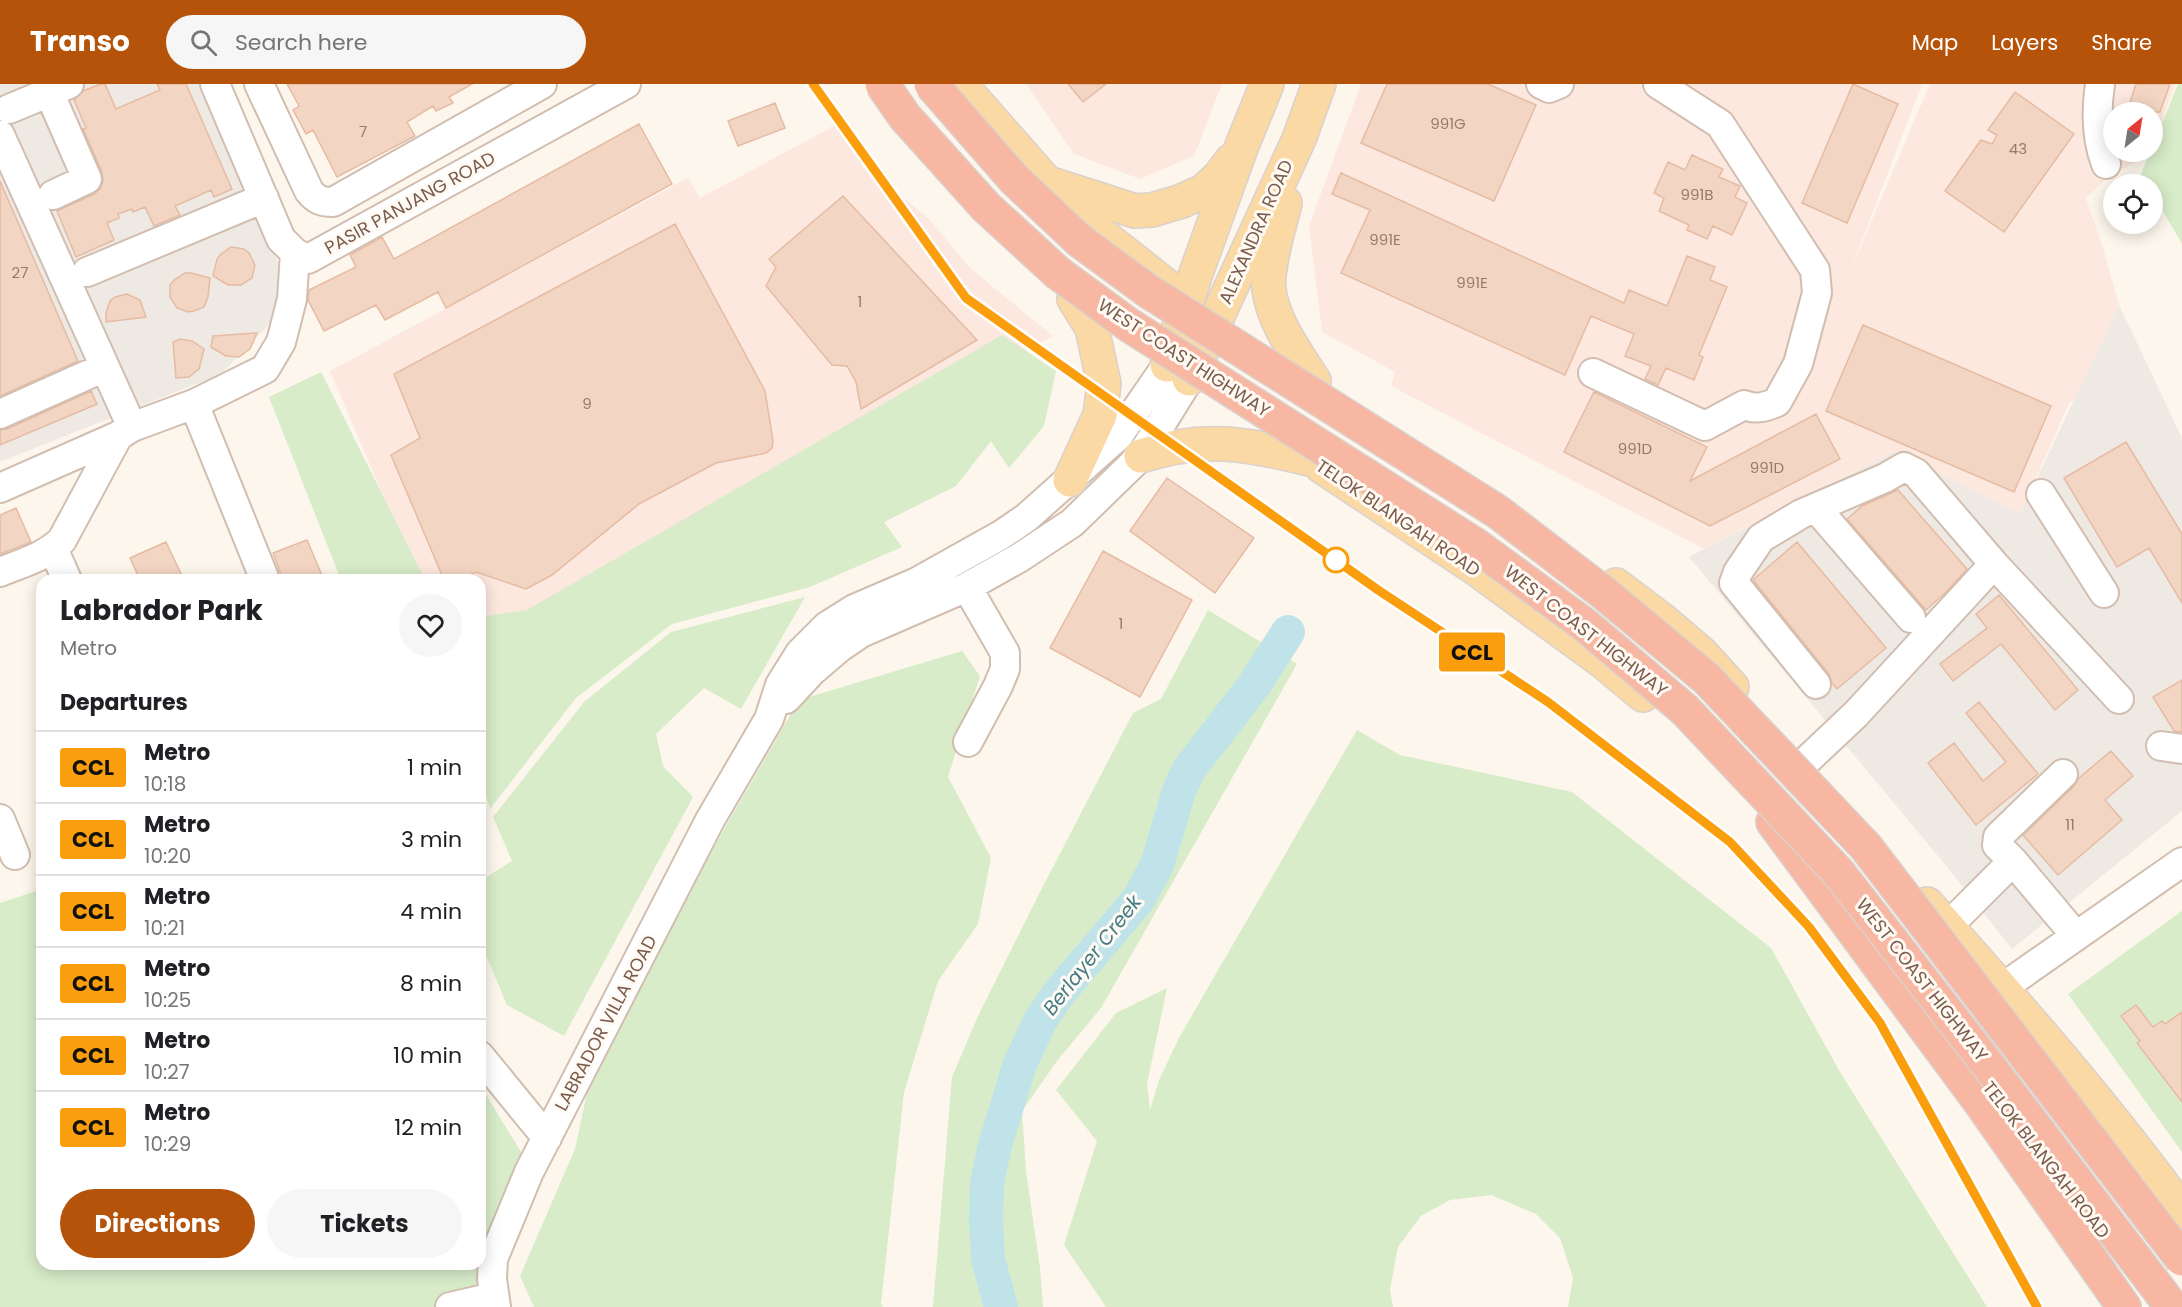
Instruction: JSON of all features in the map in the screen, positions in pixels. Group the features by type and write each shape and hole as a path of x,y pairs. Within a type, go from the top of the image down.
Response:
{"highway":[{"name":"WEST COAST HIGHWAY","path":"882,84 905,117 986,207 1058,273 1129,325 1477,546 1585,625 1685,710 1838,872 2172,1307"},
{"name":"WEST COAST HIGHWAY","path":"931,84 1014,179 1080,241 1148,291 1498,512 1605,594 1707,679 1866,847 2182,1259"},
{"path":"1773,822 1980,1102 2124,1307"}],"main road":[{"path":"870,84 974,212 1074,299 1178,372"},
{"path":"960,84 1047,183 1101,234 1188,303 1506,502 1701,652 2002,988 2142,1156 2182,1211"},
{"name":"ALEXANDRA ROAD","path":"1178,372 1188,303 1195,276 1241,148 1267,84"},
{"name":"ALEXANDRA ROAD","path":"1178,372 1217,320 1299,139 1320,84"},
{"path":"1299,139 1272,258 1269,288 1281,329 1314,381"},
{"path":"985,220 1014,189 1014,147"},
{"path":"1047,183 1135,211 1152,210 1182,201 1204,191 1219,177 1241,148"},
{"path":"1070,480 1100,415 1104,384 1092,328 1074,299"},
{"name":"TELOK BLANGAH ROAD","path":"1178,372 1475,568 1602,661 1668,716 1773,822 1966,1058 2162,1307"},
{"path":"1141,456 1162,449 1214,442 1263,448 1309,459"},
{"path":"1602,661 1629,627 1661,619"}],"street":[{"path":"0,488 125,431 194,404 265,369 281,342 302,256 281,239 215,84"},
{"path":"259,84 309,191 314,198 323,202 333,202 542,84"},
{"name":"PASIR PANJANG ROAD","path":"302,256 626,84"},
{"path":"1541,84 1549,87 1559,84"},
{"path":"1593,373 1705,426 1744,405 1753,408 1777,402 1798,364 1817,293 1815,270 1720,124 1658,84"},
{"path":"2100,84 2097,119 2102,154"},
{"path":"0,572 38,557 62,540 125,431 105,367 5,122 59,88 87,179 53,195"},
{"path":"87,272 264,198"},
{"path":"0,414 105,367"},
{"name":"LABRADOR VILLA ROAD","path":"450,1307 495,1302 492,1279 493,1259 529,1172 710,820 769,719 798,685 839,648 861,633 963,589 1019,558 1072,523 1141,456 1178,372"},
{"name":"LABRADOR VILLA ROAD","path":"769,719 780,685 800,653 826,626 854,609 942,569 1026,518 1118,436 1178,372"},
{"path":"194,404 263,574"},
{"path":"1816,684 1734,583 1738,572 1761,538 1791,519 1904,467 1916,473 1994,564 2119,699"},
{"path":"2041,494 2104,593"},
{"path":"1816,508 1911,618"},
{"path":"53,548 64,574"},
{"path":"1802,765 1856,714 1994,564"},
{"path":"942,569 931,588 938,593 963,589 1005,653 1005,669 998,686 968,742"},
{"path":"2063,774 1998,837 1997,845 2076,936"},
{"path":"0,819 15,855"},
{"path":"1947,927 2013,861"},
{"path":"2002,988 2182,862"},
{"path":"486,1063 547,1138"}],"shaded area":[{"path":"0,84 200,84 278,263 275,318 221,374 0,462"},
{"path":"1026,84 1222,84 1194,156 1140,179 1074,154"},
{"path":"1361,84 1922,84 1851,269 1930,84 2175,84 2163,118 2163,102 2103,102 2103,162 2135,162 2115,174 2103,174 2103,182 2086,198 2119,305 2073,402 2070,401 2020,514 1895,451 1704,549 1391,386 1395,372 1322,332 1309,226"},
{"path":"838,124 874,174 928,218 971,269 1053,336 486,641 486,574 416,574 330,371 688,178 700,198"},
{"path":"2119,305 2182,438 2182,811 2012,949 1948,868 1689,557 1895,451 2020,514"}],"green space":[{"path":"2178,84 2182,84 2182,244 2163,211 2163,174 2141,174 2146,162 2163,162 2163,121"},
{"path":"1002,335 1056,371 1044,426 1009,468 991,441 956,486 884,522 902,547 810,587 672,624 576,698 490,809 486,795 486,616 527,610"},
{"path":"321,372 422,574 339,574 269,397"},
{"path":"805,597 741,709 704,688 656,734 663,766 693,797 564,1036 507,1005 486,955 486,877 512,861 493,817 584,702 671,632"},
{"path":"1208,610 1297,664 1101,1008 1057,1061 1022,1111 1026,1171 1040,1268 1043,1307 933,1307 952,1077 978,1016 1133,713 1161,699"},
{"path":"962,651 980,676 948,777 991,858 978,924 938,981 904,1092 881,1304 883,1307 534,1307 520,1276 575,1149 591,1074 657,945 799,700"},
{"path":"1357,730 1400,755 1572,792 1771,948 1840,1072 1987,1307 1568,1307 1573,1278 1560,1238 1536,1214 1491,1195 1450,1200 1421,1216 1398,1247 1390,1289 1393,1307 1106,1307 1064,1245 1097,1141 1056,1090 1116,1013 1167,988 1147,1084 1150,1110 1159,1080 1180,1036"},
{"path":"36,891 36,1270 486,1270 486,1095 524,1157 489,1307 0,1307 0,903"},
{"path":"2182,911 2182,1152 2068,994"}],"building":[{"path":"105,84 116,109 160,90 157,84 186,84 232,189 214,197 211,190 175,206 180,215 154,226 145,207 133,212 132,209 118,214 119,218 107,223 114,240 76,257 57,211 94,194 100,189 103,181 102,172 83,129 86,128 74,100 83,91"},
{"path":"287,84 472,84 449,97 453,103 436,111 433,106 407,122 415,136 337,177 313,130 306,134 293,110 299,106"},
{"path":"1068,84 1106,84 1083,102"},
{"path":"1387,84 1488,84 1536,105 1494,201 1361,143"},
{"path":"1853,84 1898,104 1847,223 1802,203"},
{"path":"2136,84 2170,84 2163,104 2130,102"},
{"path":"2015,92 2074,134 2004,232 1945,191 1981,140 1992,144 1997,135 1988,130"},
{"path":"775,103 785,128 738,146 728,121"},
{"path":"639,124 672,184 446,308 438,292 385,320 376,305 324,331 308,300 309,290 356,267 350,255 382,237 394,259"},
{"path":"1692,155 1723,169 1719,177 1740,186 1735,197 1747,203 1732,235 1713,226 1707,239 1687,230 1689,225 1659,211 1664,198 1654,193 1668,162 1685,170"},
{"path":"1341,173 1624,303 1629,290 1667,306 1687,256 1715,267 1710,280 1727,287 1699,355 1703,357 1694,380 1666,368 1658,385 1645,379 1651,366 1625,356 1634,334 1591,316 1565,375 1341,273 1370,210 1332,194"},
{"path":"0,181 78,361 0,396"},
{"path":"843,196 977,340 861,409 856,382 847,366 832,365 766,286 776,267 769,259"},
{"path":"675,224 765,391 773,441 772,448 766,453 716,463 639,504 552,575 526,589 476,572 441,574 391,455 420,438 394,374"},
{"path":"231,247 244,249 249,253 255,265 252,278 241,285 228,285 213,276 217,259"},
{"path":"185,273 210,278 208,297 204,307 188,312 177,308 170,297 170,285"},
{"path":"127,294 140,300 146,317 106,322 110,301"},
{"path":"1863,325 2051,406 2014,492 1826,411"},
{"path":"257,333 250,349 239,357 226,356 211,347 213,336"},
{"path":"180,339 192,341 204,349 199,369 189,377 176,378 173,342"},
{"path":"91,391 97,404 0,445 0,430 7,429"},
{"path":"1594,392 1707,447 1690,481 1816,414 1840,459 1710,526 1564,452"},
{"path":"2126,442 2182,534 2182,603 2149,548 2117,567 2064,478"},
{"path":"1167,478 1254,538 1215,593 1130,531"},
{"path":"1898,490 1967,569 1926,610 1847,519 1862,506"},
{"path":"16,508 31,542 0,554 0,515"},
{"path":"307,540 321,574 281,574 273,553"},
{"path":"166,542 181,574 137,574 130,558"},
{"path":"1797,542 1886,648 1837,689 1829,674 1753,580"},
{"path":"1103,551 1192,600 1140,697 1050,648"},
{"path":"1999,595 2078,690 2055,710 2001,644 1953,681 1940,664 1987,628 1976,614"},
{"path":"2182,680 2182,732 2174,731 2153,697"},
{"path":"1979,702 2038,774 1976,825 1928,763 1954,743 1983,781 2006,762 1966,713"},
{"path":"2111,751 2133,776 2105,800 2122,820 2058,875 2023,835 2074,786 2079,778"},
{"path":"2136,1005 2153,1027 2162,1021 2165,1024 2182,1012 2182,1102 2137,1043 2140,1041 2121,1016"}],"waterway":[{"name":"Berlayer Creek","path":"1001,1307 988,1259 987,1183 995,1145 1020,1064 1040,1021 1059,993 1138,900 1157,865 1179,791 1188,771 1254,685 1288,632"}],"metro line":[{"name":"CCL","path":"813,84 966,298 1378,590 1548,702 1730,842 1809,927 1880,1023 2037,1307"}]}
